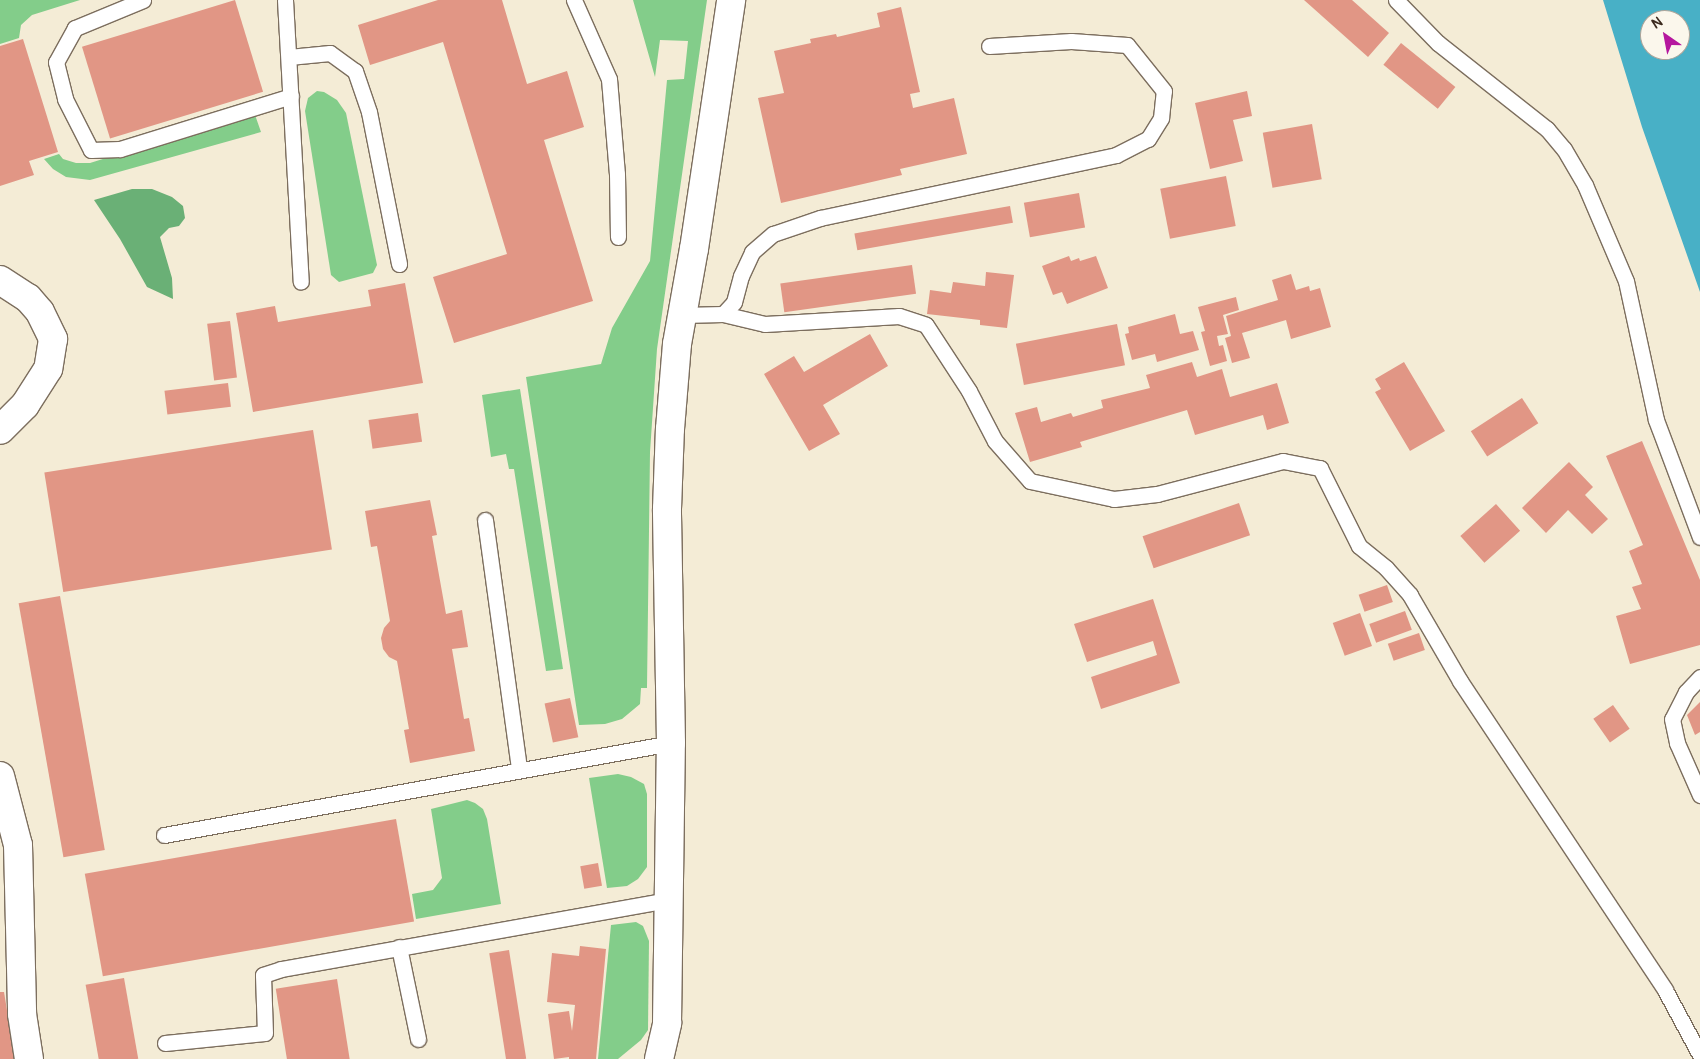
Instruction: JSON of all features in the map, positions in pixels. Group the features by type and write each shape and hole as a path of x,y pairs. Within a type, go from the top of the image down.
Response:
{"street":[{"path":"659,1059 667,1023 667,900 671,743 667,509 670,429 677,344 731,0"},
{"path":"0,280 28,298 40,312 53,339 48,369 24,405 0,430"},
{"path":"0,776 18,845 22,1014 29,1059"}],"lane":[{"path":"144,0 75,28 56,62 65,98 91,150 120,150 291,96"},
{"path":"574,0 609,79 617,174 618,237"},
{"path":"1396,0 1438,43 1547,129 1564,149 1581,178 1626,281 1656,420 1700,537"},
{"path":"288,1 289,57 301,282"},
{"path":"723,314 734,302 741,276 752,252 773,234 820,218 1116,155 1148,139 1162,118 1164,91 1127,45 1071,41 989,46"},
{"path":"289,57 330,53 355,71 369,112 399,264"},
{"path":"682,315 723,314 765,324 898,316 926,325 969,391 995,441 1030,481 1114,499 1157,494 1283,461 1320,468 1359,546 1386,568 1410,595 1460,681 1665,990 1700,1054"},
{"path":"485,520 519,769"},
{"path":"1700,677 1686,692 1672,719 1676,743 1700,795"},
{"path":"164,835 519,769 671,743"},
{"path":"165,1043 265,1033 263,976 281,969 667,900"},
{"path":"400,947 418,1040"}],"green space":[{"path":"0,0 80,0 32,15 21,25 19,38 0,44"},
{"path":"633,0 707,0 657,349 650,452 647,688 641,688 640,704 622,719 605,724 579,725 526,377 601,364 612,328 650,261 667,80 684,79 688,41 660,40 655,77"},
{"path":"317,91 324,92 337,100 346,113 377,265 373,273 339,282 331,275 305,111 308,98"},
{"path":"254,112 261,132 90,180 66,177 53,169 44,159 59,154 63,159 76,163 90,163"},
{"path":"132,189 152,189 172,197 183,206 185,218 179,226 169,228 160,237 172,278 173,299 147,287 120,239 94,200"},
{"path":"520,389 563,669 546,671 514,469 509,469 506,454 491,457 482,395"},
{"path":"618,774 631,777 644,784 647,794 647,867 638,879 627,886 607,888 589,778"},
{"path":"467,800 483,809 487,819 501,904 416,919 412,894 433,890 442,878 431,809"},
{"path":"636,922 643,926 649,941 648,1030 641,1040 618,1059 598,1059 611,925"}],"water":[{"path":"1603,0 1700,0 1700,292 1642,127"}],"building":[{"path":"235,0 263,92 110,139 82,47"},
{"path":"438,0 502,0 527,84 567,71 584,127 544,140 593,301 454,343 433,277 507,254 443,42 370,65 358,25"},
{"path":"1304,0 1352,0 1389,33 1368,57"},
{"path":"901,7 920,92 910,94 913,108 954,98 967,154 900,169 902,175 781,203 758,98 784,93 774,51 811,43 810,39 836,34 837,37 880,27 877,13"},
{"path":"23,39 58,152 29,161 34,175 0,186 0,46"},
{"path":"1401,43 1455,87 1438,109 1383,65"},
{"path":"1247,91 1252,116 1233,120 1243,161 1210,169 1195,103"},
{"path":"1312,124 1322,179 1272,188 1263,133"},
{"path":"1226,176 1236,226 1170,239 1160,189"},
{"path":"1079,193 1085,227 1030,237 1024,203"},
{"path":"1010,206 1013,223 857,250 854,233"},
{"path":"1069,256 1071,261 1079,258 1080,261 1096,256 1108,288 1067,304 1062,292 1053,295 1042,266"},
{"path":"912,265 916,294 784,312 780,284"},
{"path":"986,272 1014,275 1007,328 980,325 980,320 927,314 930,290 951,293 953,282 985,286"},
{"path":"1291,274 1296,290 1309,286 1310,291 1320,288 1331,327 1291,339 1286,320 1242,333 1250,358 1232,363 1225,338 1231,336 1226,316 1278,300 1272,280"},
{"path":"405,283 423,383 253,412 236,313 275,306 278,322 371,306 368,290"},
{"path":"1236,297 1239,310 1223,315 1228,334 1217,336 1219,346 1223,345 1227,361 1210,366 1201,332 1205,331 1198,307"},
{"path":"1175,314 1180,334 1193,331 1199,350 1157,362 1155,354 1132,360 1125,334 1129,333 1128,327"},
{"path":"230,321 237,378 214,380 207,324"},
{"path":"1117,324 1125,365 1024,385 1016,344"},
{"path":"870,334 888,366 823,405 840,434 809,451 764,374 794,356 804,372"},
{"path":"1192,362 1197,377 1222,369 1230,397 1277,383 1289,423 1267,430 1263,415 1195,435 1187,410 1080,442 1082,447 1030,462 1015,413 1037,407 1041,422 1071,413 1073,417 1103,408 1101,400 1150,388 1146,375"},
{"path":"1404,362 1445,431 1410,451 1375,392 1381,389 1375,379"},
{"path":"228,383 231,407 167,415 164,391"},
{"path":"1522,398 1538,423 1487,456 1471,431"},
{"path":"418,413 422,442 373,449 368,420"},
{"path":"313,430 332,550 63,592 44,473"},
{"path":"1642,441 1700,580 1700,645 1630,664 1616,616 1641,609 1632,587 1642,584 1629,551 1643,545 1606,456"},
{"path":"1569,462 1593,487 1585,495 1608,519 1592,534 1568,510 1546,533 1522,508"},
{"path":"430,500 437,535 432,536 446,614 462,610 468,647 452,649 464,719 469,718 475,751 410,763 404,730 409,729 397,661 389,657 383,649 381,638 384,628 390,621 377,546 371,547 365,511"},
{"path":"1239,503 1250,535 1154,568 1143,536"},
{"path":"1496,504 1520,531 1484,563 1460,536"},
{"path":"1387,585 1393,602 1364,612 1359,595"},
{"path":"60,596 105,850 63,857 19,603"},
{"path":"1153,599 1180,683 1101,709 1091,677 1157,655 1153,641 1087,662 1074,624"},
{"path":"1405,611 1412,630 1376,643 1369,624"},
{"path":"1360,613 1372,646 1345,656 1333,623"},
{"path":"1419,633 1425,650 1394,661 1388,644"},
{"path":"570,698 578,737 553,743 545,703"},
{"path":"1700,702 1700,732 1695,735 1687,715"},
{"path":"1613,705 1630,729 1610,743 1593,719"},
{"path":"396,819 414,921 103,976 85,874"},
{"path":"598,863 602,886 584,889 580,866"},
{"path":"580,946 606,949 596,1059 569,1059 569,1057 554,1059 548,1014 569,1011 572,1031 575,1005 547,1002 552,953 579,956"},
{"path":"509,950 526,1059 506,1059 489,953"},
{"path":"124,978 138,1059 99,1059 86,985"},
{"path":"337,979 350,1059 287,1059 276,989"},
{"path":"0,992 4,992 15,1059 0,1059"}]}
